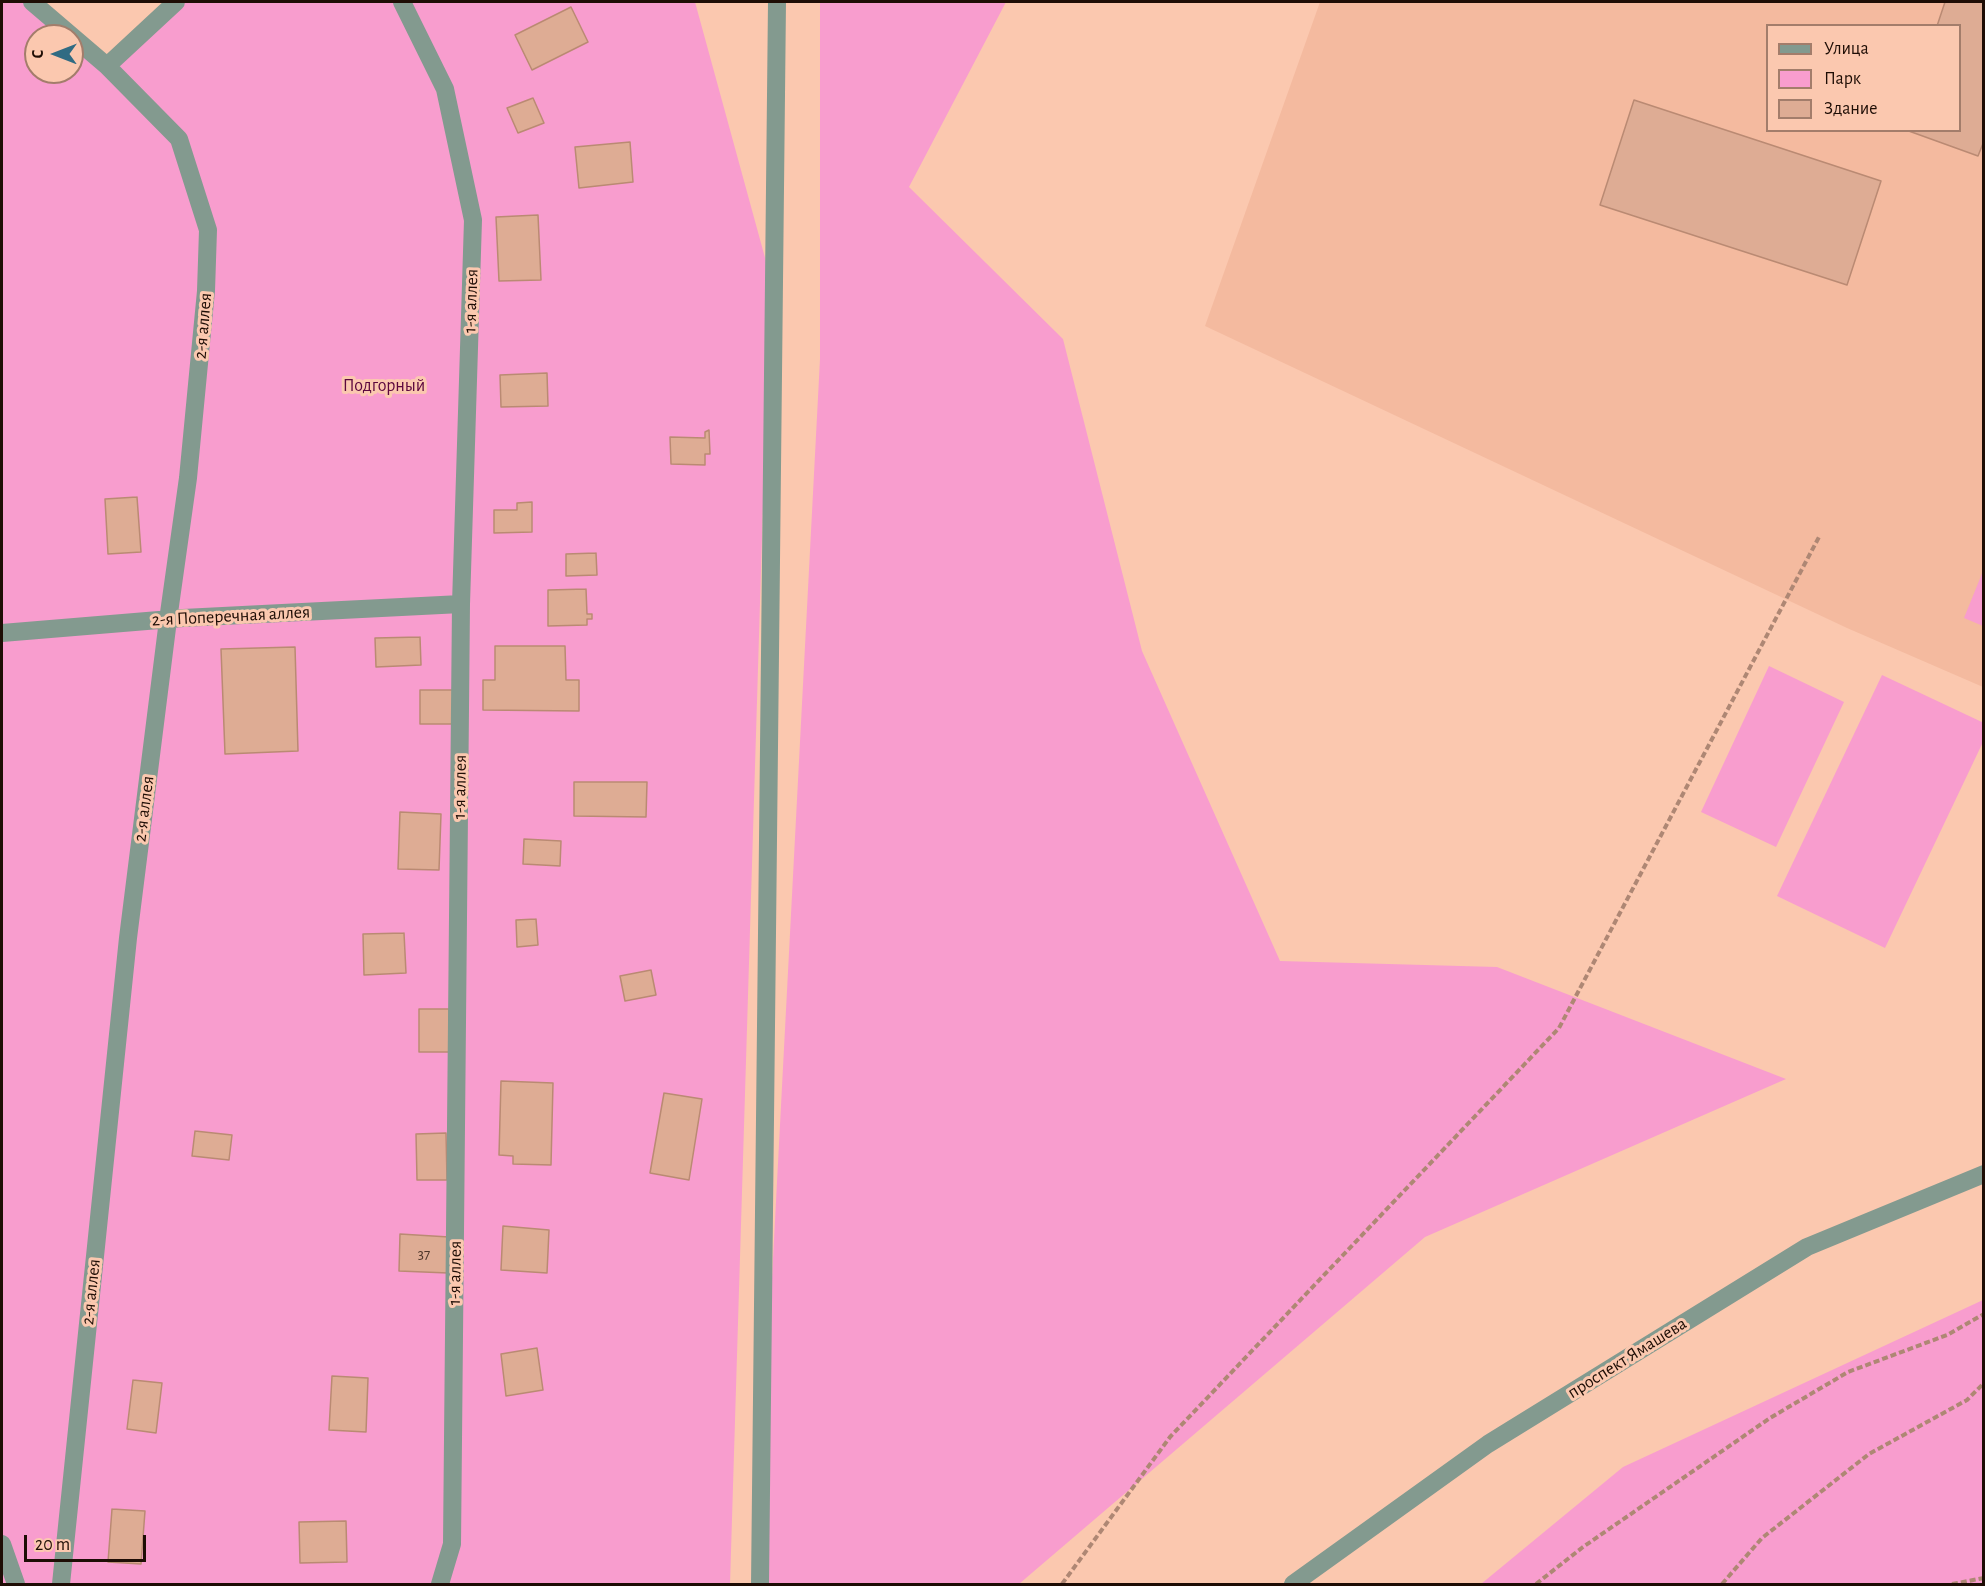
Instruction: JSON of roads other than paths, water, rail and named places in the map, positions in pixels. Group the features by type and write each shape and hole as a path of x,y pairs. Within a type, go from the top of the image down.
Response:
{"lane":[{"name":"2-я аллея","path":"32,2 107,66 179,139 208,230 206,291 188,478 128,938 61,1584"},
{"path":"107,66 176,2"},
{"name":"1-я аллея","path":"402,2 445,89 474,220 461,604 453,1544 440,1584"},
{"path":"760,1584 777,2"},
{"name":"2-я Поперечная аллея","path":"2,633 168,620 461,604"},
{"name":"проспект Ямашева","path":"1293,1584 1488,1444 1807,1247 1983,1173"},
{"path":"2,1544 16,1584"}],"park label":[{"name":"Подгорный","path":"384,386"}]}
